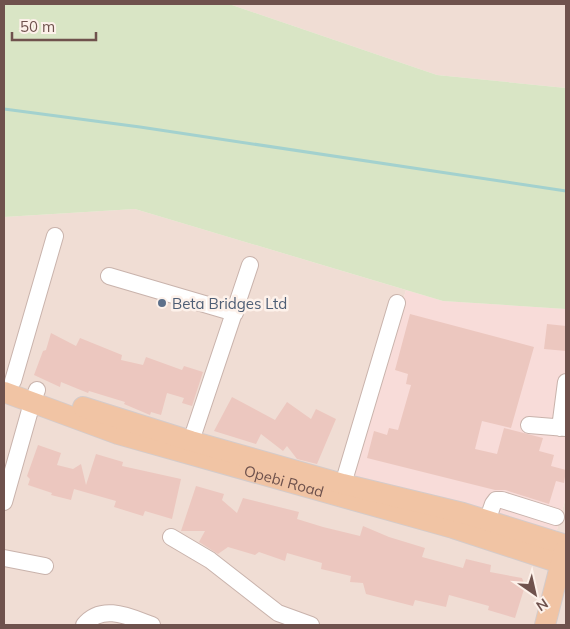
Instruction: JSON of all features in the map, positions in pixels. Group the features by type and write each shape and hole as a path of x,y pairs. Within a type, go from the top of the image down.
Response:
{"main road":[{"name":"Opebi Road","path":"7,384 118,434 453,528 527,552 565,552"},
{"name":"Opebi Road","path":"34,396 103,414 343,484 487,521 565,552"},
{"path":"527,552 549,573 563,594"},
{"path":"558,625 563,594 565,552"},
{"path":"545,625 563,594"}],"street":[{"path":"7,384 56,236"},
{"path":"191,440 250,265"},
{"path":"109,276 235,313"},
{"path":"343,484 397,303"},
{"path":"529,425 563,428 566,382"},
{"path":"4,502 34,396"},
{"path":"487,521 496,500 502,500 556,517"},
{"path":"171,537 210,560 278,613 311,625"},
{"path":"4,558 44,566"},
{"path":"84,625 97,614 111,613 127,616 152,625"}],"shaded area":[{"path":"229,4 566,4 566,88 437,75"},
{"path":"135,209 406,290 351,476 556,533 566,497 566,625 4,625 4,217"},
{"path":"406,290 443,301 566,309 566,497 556,533 351,476"}],"green space":[{"path":"4,4 229,4 437,75 566,88 566,309 443,301 135,209 4,217"}],"building":[{"path":"410,314 534,347 511,428 482,421 475,449 497,454 504,428 543,438 539,451 554,455 551,466 566,470 564,483 556,481 549,504 505,490 495,490 367,458 374,431 387,435 389,428 398,430 411,385 406,384 408,374 395,370"},
{"path":"547,324 566,326 566,351 544,349"},
{"path":"51,333 76,346 80,338 122,355 121,360 143,365 146,357 182,370 184,366 203,372 192,406 182,403 184,398 167,393 161,415 151,412 150,415 124,404 125,402 89,391 88,393 61,382 60,387 34,375 43,351 46,350"},
{"path":"232,397 275,420 287,402 311,419 316,409 336,419 317,464 297,459 287,446 283,451 261,434 256,444 214,431"},
{"path":"38,445 61,453 57,465 73,469 81,464 86,485 96,454 123,462 122,466 181,479 172,519 145,511 143,516 114,507 116,501 74,489 71,500 51,495 52,493 28,485 30,479 27,476"},
{"path":"196,486 224,494 222,500 237,513 243,498 299,512 297,519 360,536 363,526 389,537 425,548 422,557 463,568 466,559 491,565 490,572 522,578 525,586 515,618 488,610 489,606 449,595 446,607 415,600 413,606 366,594 363,583 350,582 351,576 321,569 322,563 287,553 285,561 259,552 255,555 228,547 218,554 199,542 205,531 181,531"}],"waterway":[{"path":"4,109 140,127 566,191"}],"place":[{"name":"Beta Bridges Ltd","path":"162,303"}]}
